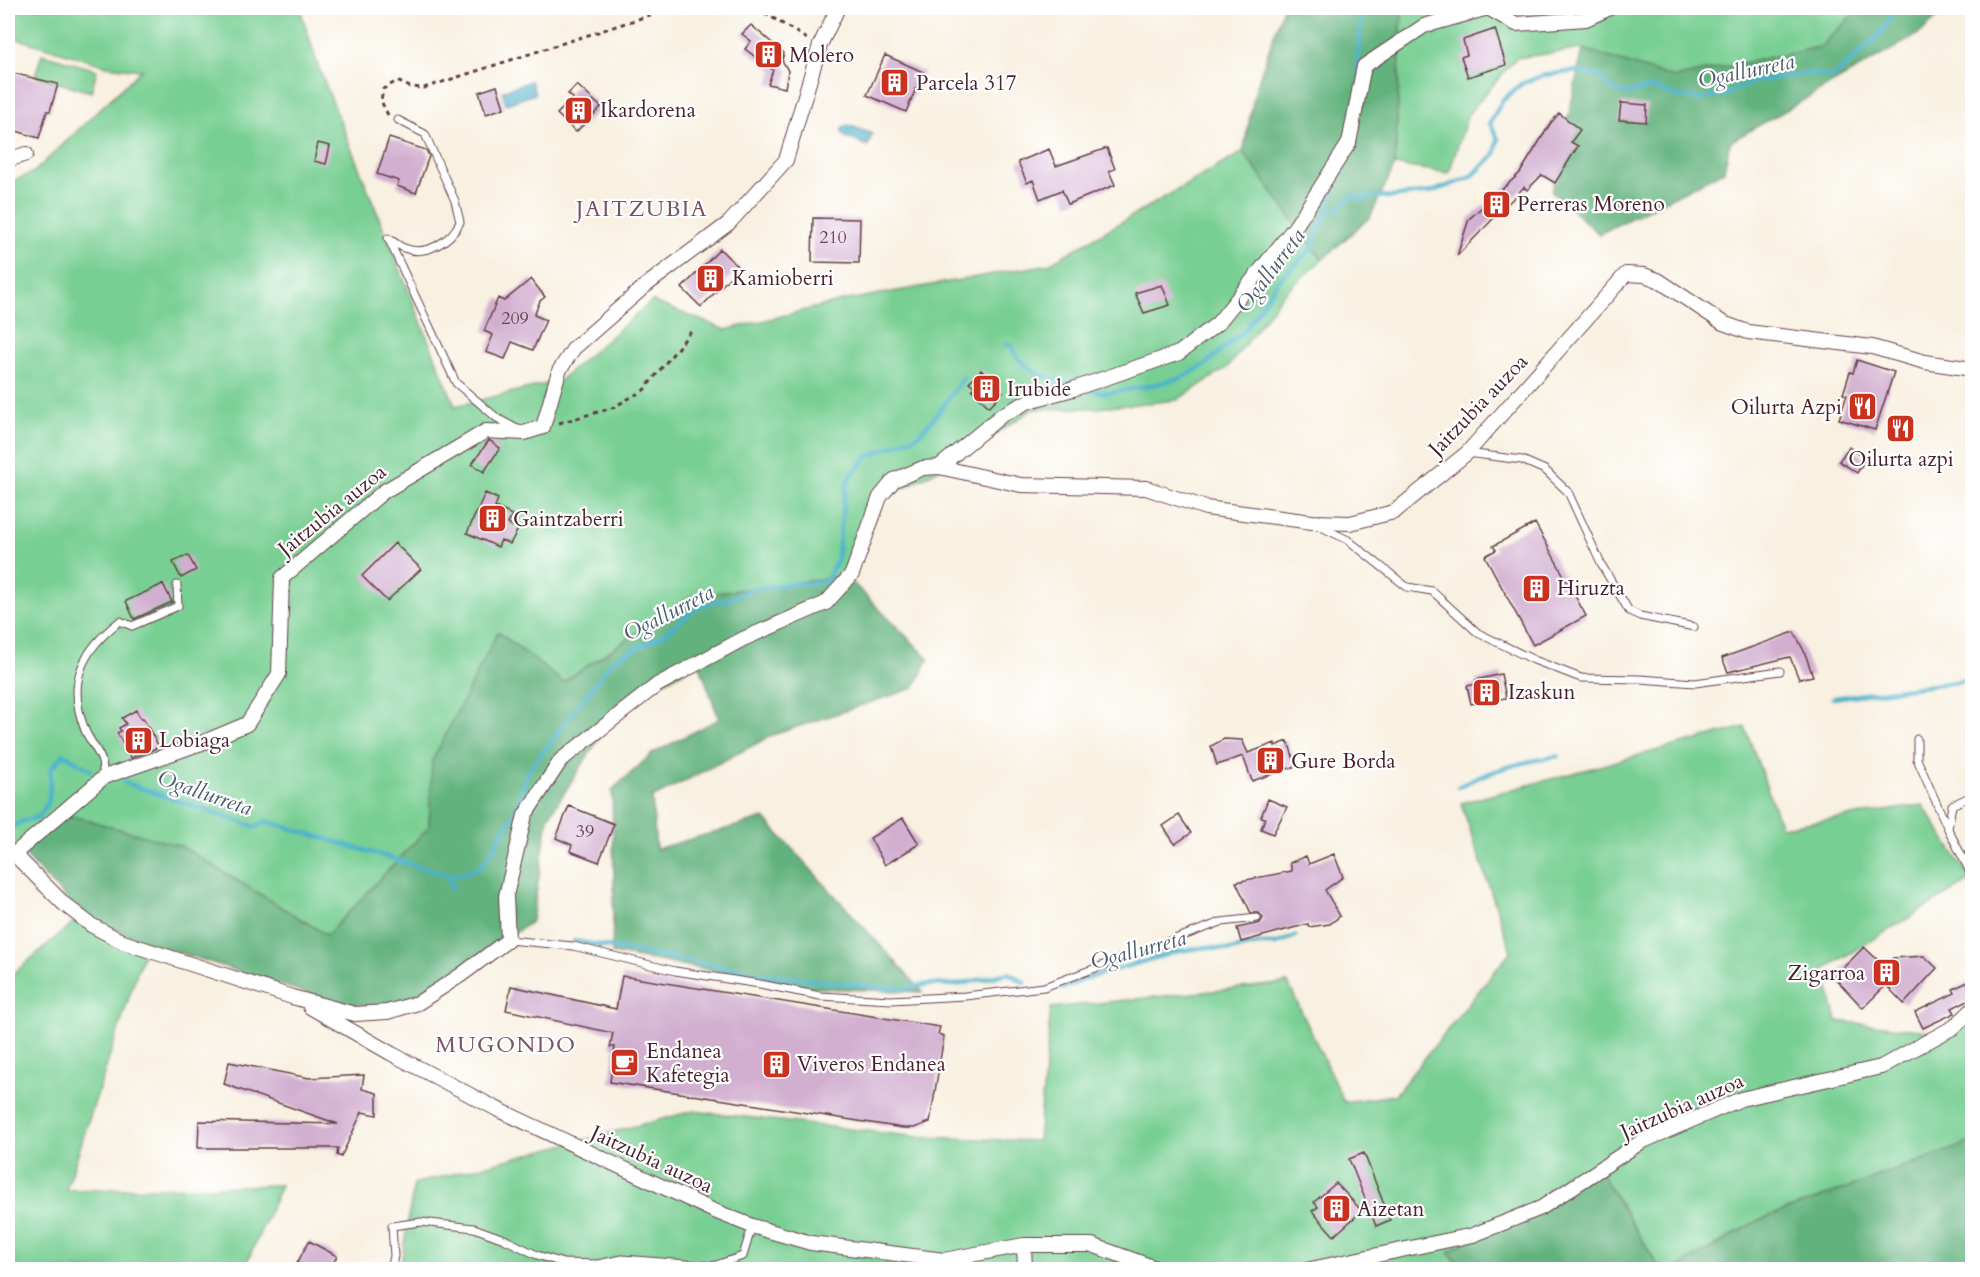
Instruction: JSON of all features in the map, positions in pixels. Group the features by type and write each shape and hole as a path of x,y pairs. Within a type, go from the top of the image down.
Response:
{"street":[{"path":"543,427 559,371 574,348 645,286 729,223 786,160 820,45 838,8"},
{"name":"Jaitzubia auzoa","path":"939,467 1002,415 1029,401 1073,389 1179,353 1218,323 1295,227 1349,143 1364,66 1424,27 1488,8 1516,24 1586,19 1610,8"},
{"path":"8,160 26,154"},
{"name":"Jaitzubia auzoa","path":"543,427 524,433 486,431 383,492 282,578 279,674 247,724 199,744 104,777 11,853 64,904 91,925 123,942 292,997 355,1014 403,1009 433,995 508,940 506,896 525,815 561,760 657,685 743,639 826,603 852,574 880,497 894,480 923,468 939,467 1021,484 1146,488 1206,508 1312,522 1350,523 1394,512 1467,453 1626,274 1644,275 1658,280 1723,323 1748,332 1872,347 1925,362 1972,369"},
{"name":"Jaitzubia auzoa","path":"292,997 392,1054 495,1108 712,1210 753,1226 811,1243 944,1260 1024,1245 1092,1245 1161,1269"},
{"name":"Jaitzubia auzoa","path":"1306,1269 1473,1235 1541,1208 1641,1142 1741,1099 1881,1066 1954,1027 1972,1010"},
{"path":"1024,1245 1024,1269"}],"lane":[{"path":"398,120 426,134 455,201 460,222 454,234 430,250 405,249 388,238 456,383 497,418 524,433"},
{"path":"1467,453 1522,460 1545,470 1568,492 1601,564 1629,611 1640,616 1694,627"},
{"path":"1312,522 1348,540 1407,587 1432,591 1479,633 1534,660 1581,678 1695,683 1780,671"},
{"path":"104,777 101,759 85,730 78,703 77,679 90,649 120,621 132,626 178,606 177,585"},
{"path":"1917,739 1917,759 1948,829 1971,872"},
{"path":"1948,829 1952,805 1972,796"},
{"path":"508,940 573,946 675,972 760,984 820,996 891,1000 965,996 1044,987 1221,922 1257,918"},
{"path":"391,1269 394,1256 392,1226 421,1222 474,1228 537,1255 563,1263 598,1264 622,1259 713,1266 743,1256 753,1226"}],"path":[{"path":"398,120 388,116 381,101 383,89 397,81 410,87 424,88 672,8"},
{"path":"757,8 802,37 820,45"},
{"path":"543,427 612,408 644,390 692,330"}],"green space":[{"path":"8,8 362,8 300,9 318,66 455,406 559,381 652,301 726,330 842,301 1049,264 1243,152 1322,260 1282,295 1228,367 1177,400 1097,408 1033,409 959,458 882,500 846,576 692,596 563,682 498,632 433,761 429,827 327,936 181,846 18,848 8,845 8,183 34,172 141,70 107,66 8,36"},
{"path":"1283,8 1402,8 1395,165 1370,217 1322,260 1243,152 1255,91"},
{"path":"1402,8 1860,8 1820,47 1674,78 1583,49 1516,58 1468,114 1449,173 1395,165"},
{"path":"1860,8 1948,8 1919,34 1730,142 1724,171 1599,234 1552,192 1583,49 1674,78 1820,47"},
{"path":"42,54 97,70 91,92 35,76"},
{"path":"846,576 929,659 914,688 773,735 652,798 656,849 764,818 923,992 815,988 612,953 614,878 612,790 653,753 719,719 699,663 620,706 548,818 532,921 437,987 390,1007 341,1004 147,942 82,915 18,848 58,812 181,846 327,935 429,827 432,761 498,632 563,682 692,596"},
{"path":"1745,727 1781,827 1923,805 1971,880 1824,969 1837,1021 1957,1034 1972,1016 1972,1142 1759,1220 1676,1269 1660,1269 1598,1168 1449,1252 1462,1269 1044,1270 1025,1258 1024,1270 400,1270 414,1184 693,1111 919,1137 1038,1141 1051,1008 1288,983 1344,1102 1395,1095 1511,951 1461,803"},
{"path":"82,915 147,942 66,1190 281,1185 244,1269 8,1270 8,984 11,976"},
{"path":"1972,1142 1972,1269 1676,1269 1759,1220"},
{"path":"1598,1168 1660,1269 1462,1269 1449,1252"}],"water":[{"path":"531,81 535,94 506,104 502,91"},
{"path":"848,125 872,134 868,146 845,137 841,131"}],"building":[{"name":"Molero","path":"751,25 784,53 782,60 788,71 785,88 768,84 773,70 745,49 751,41 742,34"},
{"path":"1495,29 1506,65 1468,77 1461,57 1467,55 1463,40"},
{"name":"Parcela 317","path":"885,55 923,72 906,112 867,95"},
{"path":"8,72 58,84 39,138 10,129"},
{"name":"Ikardorena","path":"577,85 601,107 576,132 557,114 573,98 568,94"},
{"path":"497,86 504,108 486,114 479,92"},
{"path":"1621,103 1647,105 1646,122 1619,120"},
{"path":"1559,113 1580,130 1571,142 1578,146 1555,183 1542,175 1527,190 1524,187 1457,256 1469,219 1520,173"},
{"path":"389,138 426,150 429,156 416,193 397,186 399,181 377,174"},
{"path":"318,143 330,146 326,164 314,161"},
{"path":"1107,148 1115,169 1109,171 1115,185 1068,204 1062,190 1040,199 1033,180 1027,183 1018,162 1049,149 1056,166"},
{"path":"813,218 860,219 859,263 812,262"},
{"name":"Kamioberri","path":"720,249 739,268 701,307 682,288"},
{"path":"531,279 545,297 540,301 534,315 546,320 533,350 512,342 505,359 486,352 493,335 484,331 498,298 504,301"},
{"path":"1162,285 1170,305 1144,313 1135,293"},
{"name":"Oilurta Azpi","path":"1857,360 1894,372 1875,430 1839,419 1847,395 1843,394 1850,372 1853,373"},
{"name":"Irubide","path":"981,370 1003,392 989,407 972,390 975,387 969,382"},
{"path":"489,440 500,448 484,472 472,464"},
{"path":"1849,447 1866,459 1857,473 1839,461"},
{"name":"Gaintzaberri","path":"485,493 498,499 495,507 512,515 508,524 518,529 510,544 501,540 498,547 467,533"},
{"name":"Hiruzta","path":"1535,523 1586,616 1533,645 1485,556 1496,550 1493,546"},
{"path":"395,543 421,569 387,601 362,576"},
{"path":"188,555 196,570 181,578 173,562"},
{"path":"163,584 172,602 134,619 126,601"},
{"path":"1794,632 1813,676 1799,679 1790,657 1728,672 1722,658"},
{"name":"Izaskun","path":"1501,674 1506,698 1471,704 1467,686 1477,684 1476,680"},
{"name":"Lobiaga","path":"136,710 159,747 131,758 117,733 121,731 119,728 126,724 122,718"},
{"name":"Gure Borda","path":"1224,739 1242,740 1248,753 1275,743 1275,746 1288,741 1296,766 1252,781 1243,756 1217,765 1211,746"},
{"path":"1268,799 1287,807 1273,834 1261,829 1265,818 1261,817"},
{"path":"569,806 614,824 599,862 570,851 572,845 556,838"},
{"path":"1179,815 1191,833 1175,844 1163,826"},
{"path":"903,818 919,844 885,865 870,838"},
{"path":"1334,854 1343,877 1325,890 1340,916 1330,924 1309,927 1308,924 1241,942 1237,928 1260,923 1263,918 1259,913 1251,913 1236,882 1292,871 1290,863 1306,856 1309,864"},
{"name":"Zigarroa","path":"1864,947 1884,966 1893,958 1924,956 1937,968 1904,1004 1886,985 1863,1008 1834,977"},
{"name":"Viveros Endanea","path":"622,976 940,1027 938,1034 944,1036 930,1122 914,1128 903,1128 610,1082 615,1047 610,1047 613,1033 506,1010 511,986 616,1009"},
{"path":"1972,980 1972,998 1952,1008 1955,1013 1923,1028 1915,1012 1955,993 1953,989"},
{"path":"229,1062 309,1078 364,1075 362,1089 377,1093 377,1115 362,1112 341,1157 337,1155 338,1148 198,1148 199,1121 338,1124 224,1084"},
{"path":"1364,1153 1390,1220 1376,1226 1349,1159"},
{"name":"Aizetan","path":"1336,1183 1362,1211 1334,1236 1312,1211 1318,1207 1314,1202"},
{"path":"309,1241 337,1256 330,1269 294,1269"}],"waterway":[{"path":"1357,71 1362,8"},
{"name":"Ogallurreta","path":"1092,391 1109,393 1147,386 1181,378 1205,365 1245,330 1278,281 1313,248 1317,233 1327,213 1337,209 1354,195 1362,200 1371,196 1391,197 1431,192 1471,177 1495,154 1498,139 1490,123 1502,101 1521,84 1544,75 1577,71 1599,76 1612,89 1626,94 1655,88 1670,95 1700,99 1726,94 1755,81 1812,73 1833,78 1876,38 1894,8"},
{"path":"1327,213 1334,187"},
{"name":"Ogallurreta","path":"1006,344 1012,346 1021,361 1036,372 1054,380 1072,383"},
{"name":"Ogallurreta","path":"123,782 256,827 266,821 447,875 461,875 482,866 516,812 527,773 613,660 664,634 709,603 726,601 742,593 767,586 826,581 837,560 844,497 849,478 868,456 917,436 935,417 964,377"},
{"name":"Ogallurreta","path":"1833,698 1972,680"},
{"name":"Ogallurreta","path":"8,828 39,817 49,800 51,769 64,754 90,770"},
{"name":"Ogallurreta","path":"1458,787 1506,767 1558,756"},
{"name":"Ogallurreta","path":"448,875 452,889"},
{"name":"Ogallurreta","path":"1062,989 1090,977 1179,951 1206,947 1230,950 1258,944 1276,944 1295,936"},
{"name":"Ogallurreta","path":"574,941 775,976 900,989 930,984 956,985 1009,973 1025,983"},
{"path":"1940,1270 1948,1268 1953,1270"}],"place":[{"name":"Molero","path":"768,55"},
{"name":"Parcela 317","path":"895,83"},
{"name":"Ikardorena","path":"579,110"},
{"name":"Perreras Moreno","path":"1496,204"},
{"name":"Kamioberri","path":"711,278"},
{"name":"Irubide","path":"986,389"},
{"name":"Oilurta Azpi","path":"1863,407"},
{"name":"Oilurta azpi","path":"1901,428"},
{"name":"Gaintzaberri","path":"492,519"},
{"name":"Hiruzta","path":"1536,588"},
{"name":"Izaskun","path":"1487,692"},
{"name":"Lobiaga","path":"138,740"},
{"name":"Gure Borda","path":"1270,761"},
{"name":"Zigarroa","path":"1886,973"},
{"name":"Endanea Kafetegia","path":"625,1063"},
{"name":"Viveros Endanea","path":"776,1064"},
{"name":"Aizetan","path":"1336,1209"}],"district":[{"name":"JAITZUBIA","path":"642,208"},
{"name":"MUGONDO","path":"506,1044"}]}
